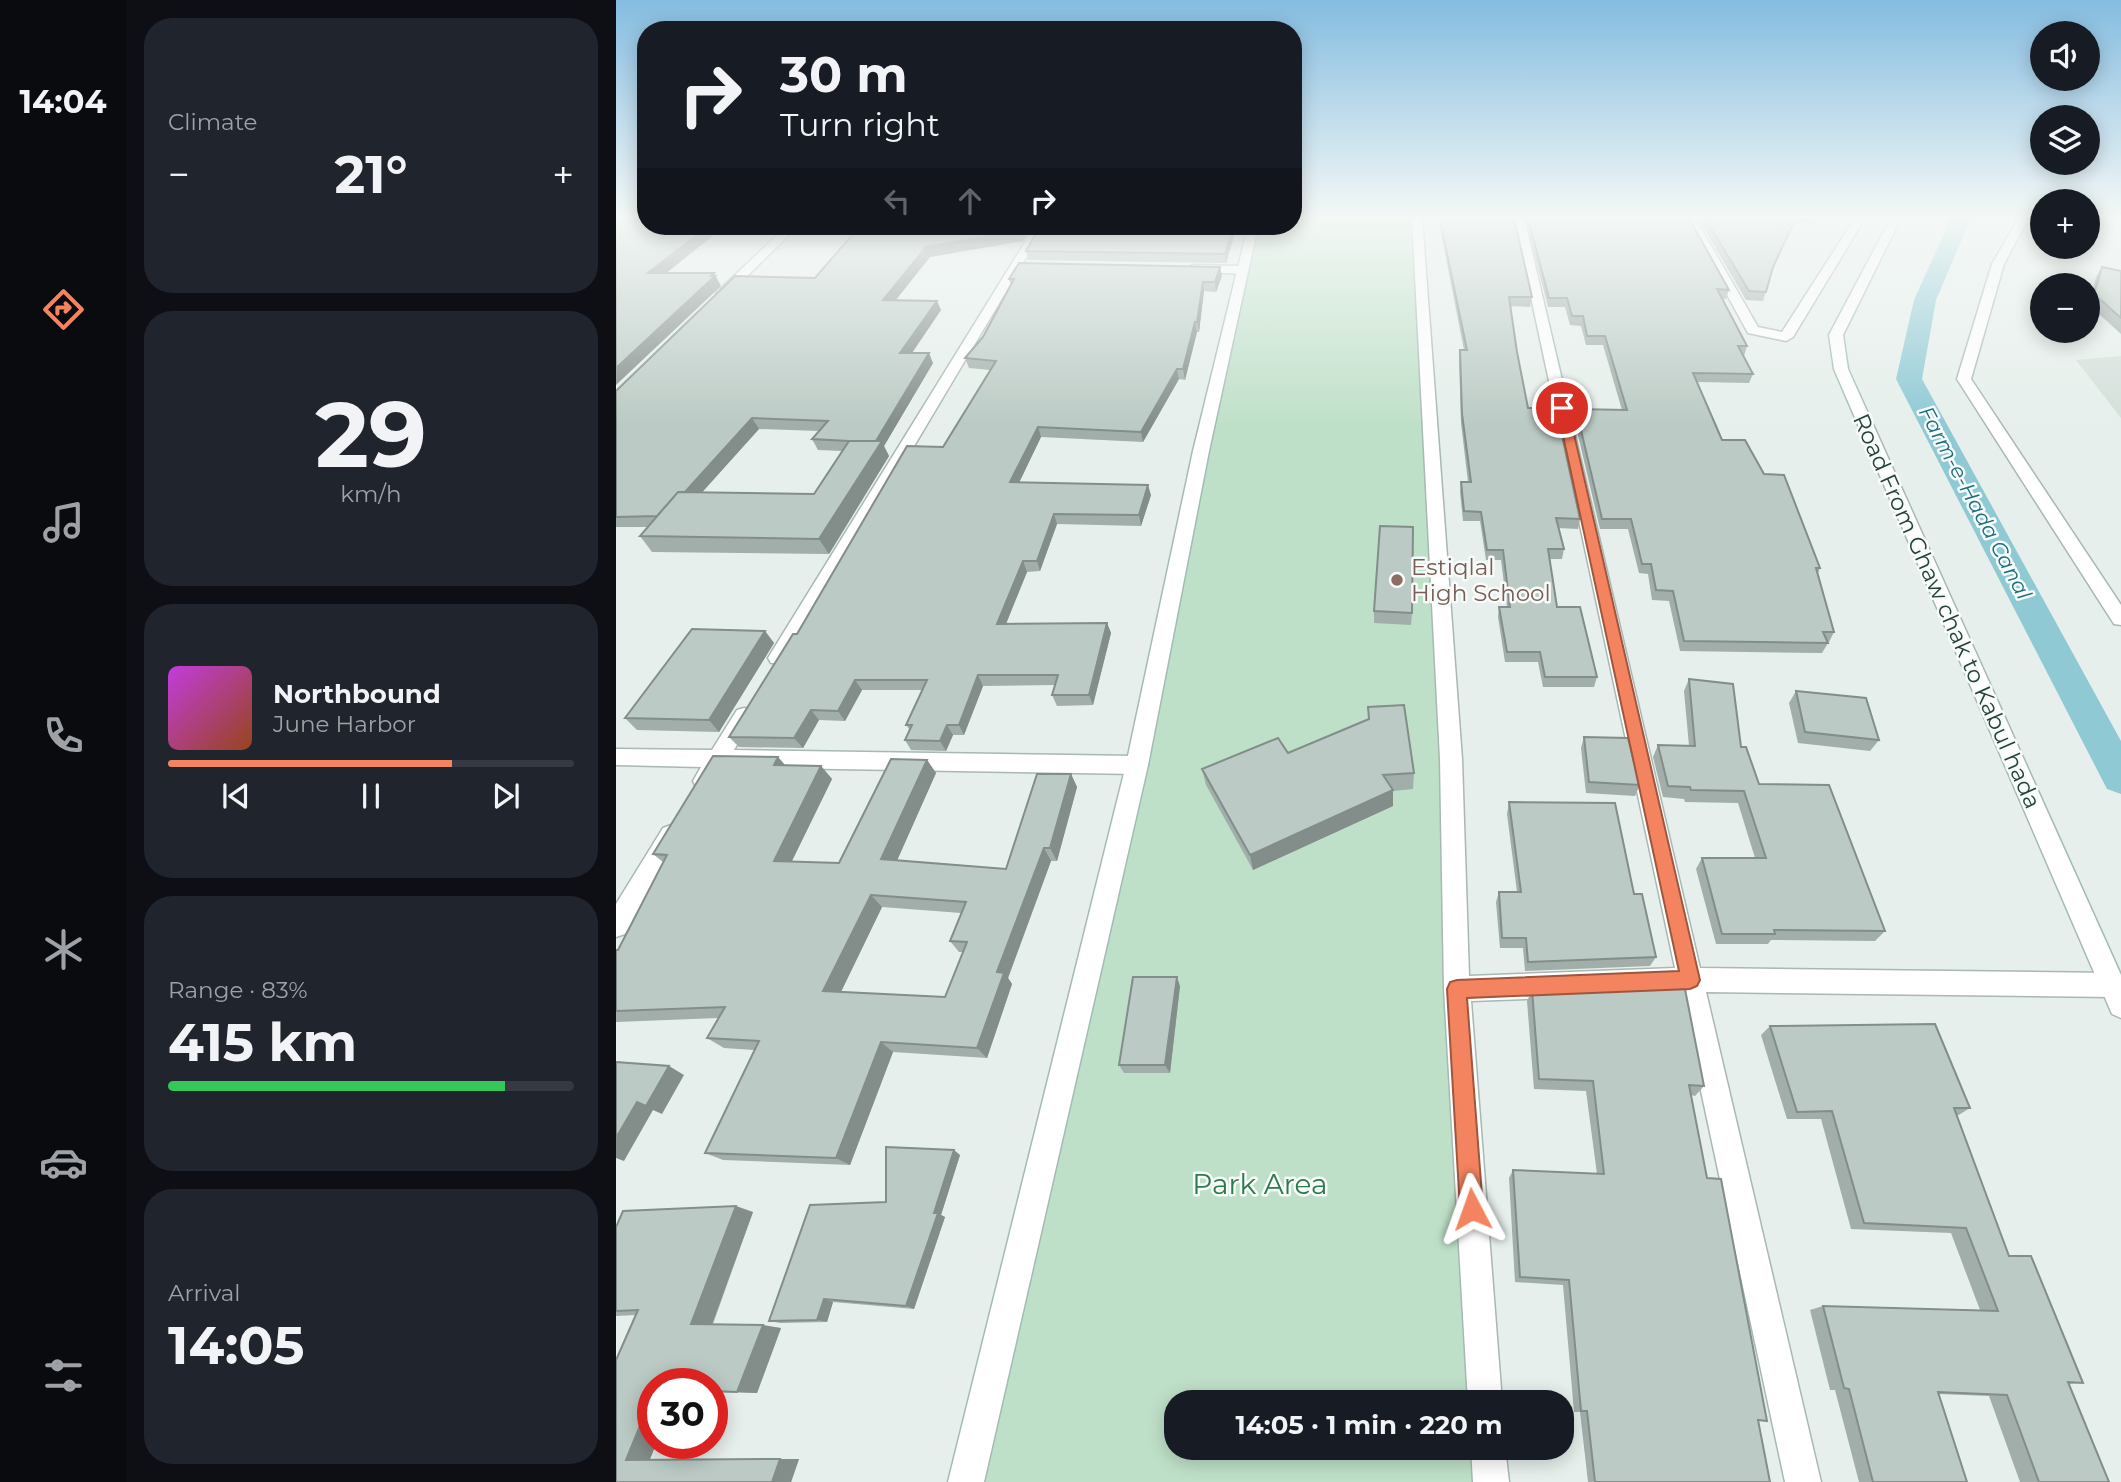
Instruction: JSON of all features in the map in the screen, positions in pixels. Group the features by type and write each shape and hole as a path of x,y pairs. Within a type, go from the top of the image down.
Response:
{"street":[{"path":"714,302 729,287"},
{"path":"768,676 1010,287"},
{"path":"967,1482 1137,765 1201,450 1239,287"},
{"path":"1421,287 1451,759 1457,989 1484,1390"},
{"path":"1535,287 1802,1482"},
{"path":"1729,287 1753,330 1786,337 1817,287"},
{"name":"Road From Ghaw chak to Kabul hada","path":"1861,287 1836,335 1840,369 2117,995"},
{"path":"1991,287 1965,379 2121,620"},
{"path":"698,792 753,699"},
{"path":"616,757 1137,765"},
{"path":"616,926 684,814"},
{"path":"1457,989 1690,980 2117,995"},
{"path":"1489,1460 1491,1482"}],"shaded area":[{"path":"2121,356 2121,418 2076,360"}],"green space":[{"name":"Park Area","path":"1239,287 1421,287 1491,1390 1164,1390 1164,1460 1496,1460 1497,1482 966,1482"}],"building":[{"path":"616,287 703,287 616,368"},
{"path":"723,287 893,287 883,300 937,301 900,353 929,353 876,441 812,439 828,421 752,418 685,492 678,492 657,516 616,517 616,391"},
{"path":"1010,287 1202,287 1197,322 1183,369 1177,369 1141,432 1038,427 1010,482 1148,485 1139,515 1054,514 1037,561 1023,561 997,624 1107,623 1089,695 1052,695 1058,675 978,675 959,725 947,725 940,741 905,740 912,725 906,725 927,680 855,680 838,711 811,710 794,738 729,737 793,634 797,634 907,446 943,447 996,361 965,358 983,337"},
{"path":"1454,287 1530,287 1532,297 1509,297 1528,408 1556,408 1580,519 1556,518 1564,549 1548,549 1557,607 1580,607 1597,677 1545,677 1540,652 1507,652 1499,607 1510,607 1503,550 1487,550 1481,512 1464,511 1461,482 1471,482 1462,414 1460,350 1467,350"},
{"path":"1546,287 1727,287 1729,290 1717,289 1747,346 1738,346 1753,374 1693,373 1722,440 1745,440 1764,474 1784,475 1820,568 1816,568 1834,632 1823,632 1828,643 1684,641 1673,591 1656,590 1651,564 1642,564 1631,519 1602,519 1576,409 1627,410 1605,336 1587,336 1583,316 1572,316 1567,298 1549,298"},
{"path":"1747,287 1767,287 1766,292 1749,291"},
{"path":"2100,287 2121,287 2121,318 2100,299"},
{"path":"849,441 882,441 819,539 640,536 678,492 814,494"},
{"path":"1380,526 1413,527 1412,613 1374,611"},
{"path":"692,629 765,631 709,720 625,718"},
{"path":"1689,679 1733,684 1741,747 1746,747 1759,784 1829,785 1885,931 1774,930 1775,934 1722,934 1702,858 1766,858 1744,791 1691,790 1690,787 1668,786 1658,745 1695,746"},
{"path":"1796,691 1866,698 1879,740 1805,732"},
{"path":"1404,705 1414,773 1383,775 1393,790 1250,855 1202,769 1278,738 1288,753 1369,719 1368,707"},
{"path":"1584,737 1628,738 1640,785 1589,782"},
{"path":"713,756 778,757 774,765 821,766 774,861 839,863 891,759 927,760 881,859 1006,869 1037,774 1071,774 1050,848 1044,848 997,972 1004,973 977,1048 881,1042 836,1158 705,1153 759,1041 707,1038 725,1007 616,1011 616,950 667,855 653,854","holes":["871,895 966,902 950,941 967,942 945,997 823,991"]},
{"path":"1509,802 1615,803 1634,894 1642,894 1656,957 1528,962 1526,938 1502,938 1499,892 1521,892"},
{"path":"1133,977 1177,977 1165,1065 1119,1065"},
{"path":"1684,984 1704,1086 1689,1085 1707,1178 1721,1179 1767,1421 1758,1420 1770,1482 1595,1482 1587,1411 1581,1411 1569,1280 1520,1277 1513,1170 1604,1174 1593,1081 1539,1079 1532,990"},
{"path":"1935,1024 1970,1108 1954,1108 2009,1256 2031,1256 2083,1383 2068,1382 2109,1482 2039,1482 2007,1395 1938,1392 1967,1482 1873,1482 1849,1389 1844,1388 1823,1306 1998,1311 1966,1228 1864,1223 1832,1111 1797,1112 1770,1026"},
{"path":"616,1062 669,1066 646,1106 637,1102 616,1138"},
{"path":"886,1147 954,1150 934,1213 938,1213 906,1306 824,1299 817,1320 769,1321 810,1205 886,1202"},
{"path":"736,1206 691,1324 763,1325 737,1392 728,1392 728,1368 637,1368 637,1433 626,1460 780,1459 772,1482 616,1482 616,1360 638,1310 616,1311 616,1227 623,1211"}],"waterway":[{"name":"Farm-e-Hada Canal","path":"1931,287 1925,300 1909,379 2121,778"}],"place":[{"name":"Estiqlal High School","path":"1397,580"}],"route":[{"path":"1472,1209 1457,989 1690,980 1562,408"}]}
